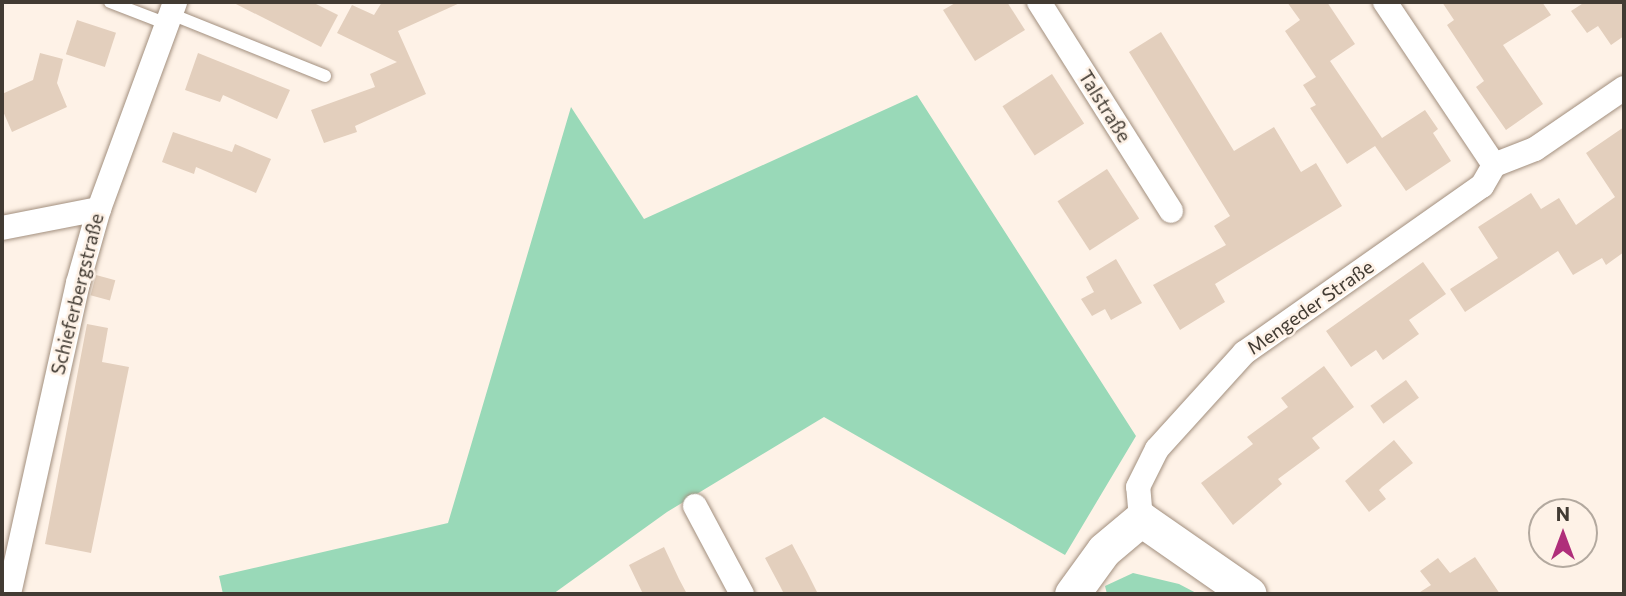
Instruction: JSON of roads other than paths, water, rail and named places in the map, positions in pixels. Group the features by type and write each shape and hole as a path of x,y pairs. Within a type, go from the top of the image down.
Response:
{"street":[{"name":"Talstraße","path":"1039,2 1171,211"},
{"path":"1385,2 1494,165 1535,149 1624,88"},
{"name":"Schieferbergstraße","path":"9,594 75,296 99,209 171,13"},
{"name":"Mengeder Straße","path":"1141,519 1138,487 1157,449 1244,353 1482,186 1494,165"},
{"path":"2,228 99,209"},
{"path":"695,506 742,594"},
{"path":"1072,594 1104,550 1141,519 1249,594"}],"lane":[{"path":"110,2 171,13 325,76"}]}
